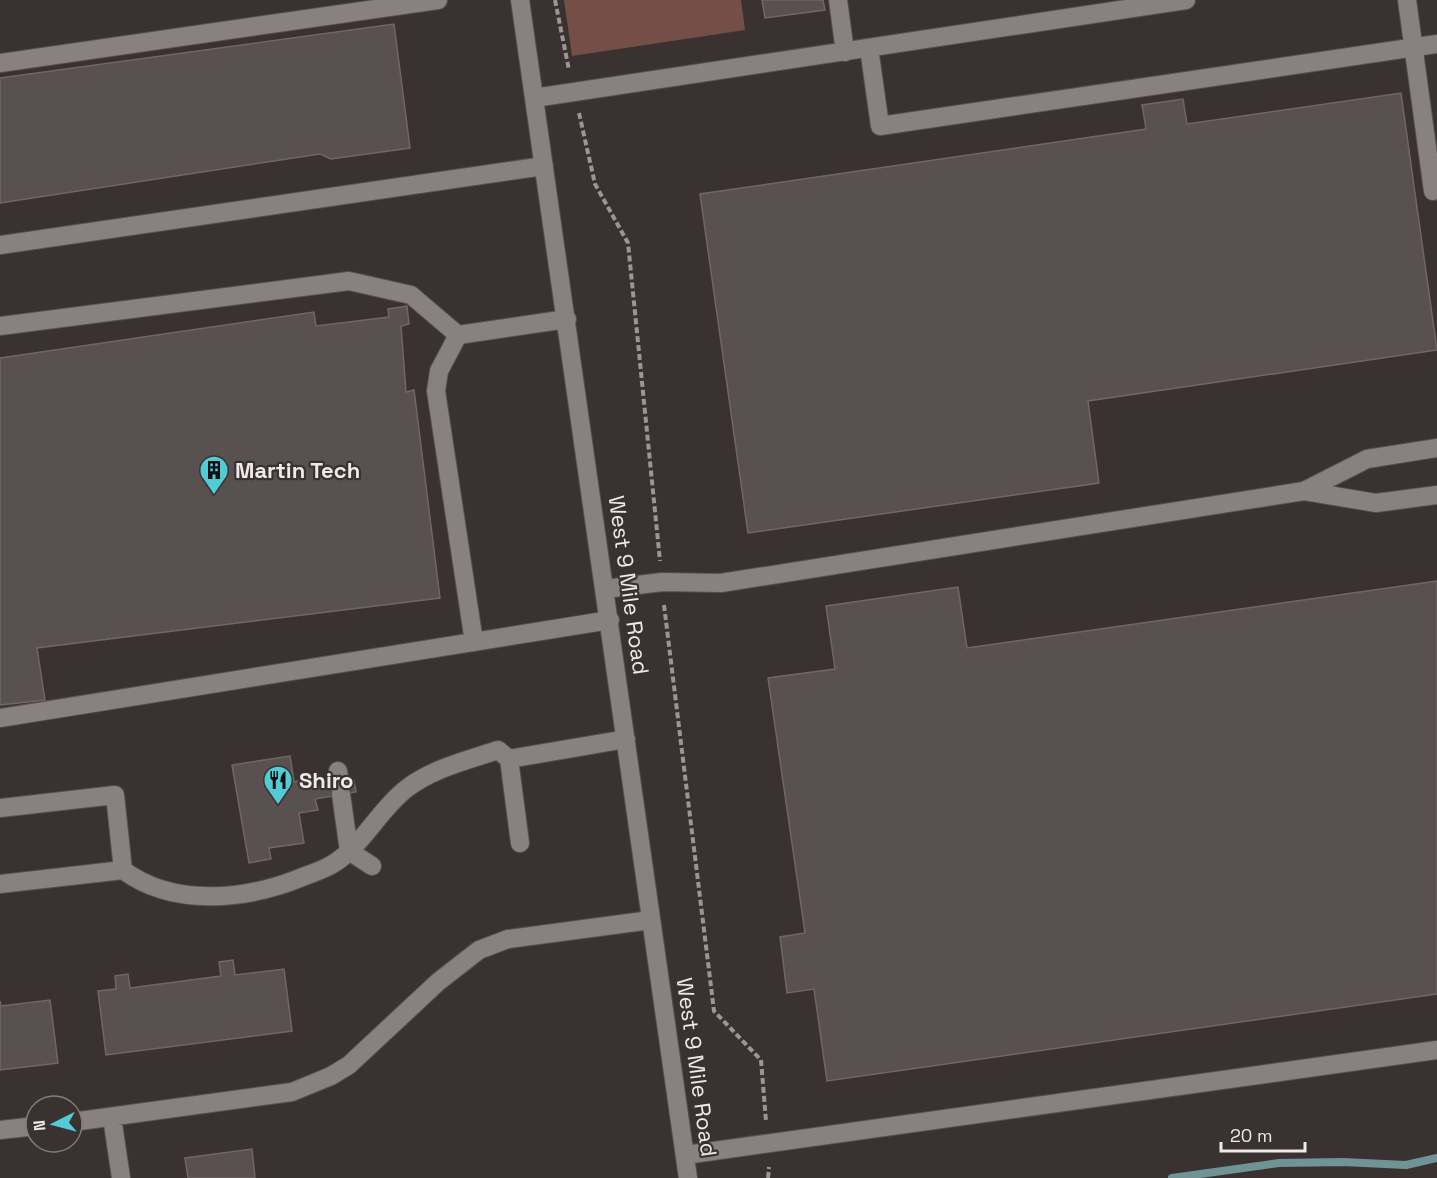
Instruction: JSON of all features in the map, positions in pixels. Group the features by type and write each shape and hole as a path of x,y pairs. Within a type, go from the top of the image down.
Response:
{"street":[{"path":"0,63 438,0"},
{"name":"West 9 Mile Road","path":"520,0 688,1178"},
{"path":"838,0 845,52"},
{"path":"534,98 1186,0"},
{"path":"1407,0 1433,190"},
{"path":"869,48 880,126 1437,44"},
{"path":"0,245 407,188 544,166"},
{"path":"0,326 349,281 411,295 458,335 567,319"},
{"path":"458,335 439,371 436,391 474,642"},
{"path":"605,589 662,582 721,583 1304,491 1368,459 1437,448"},
{"path":"1304,491 1376,504 1437,495"},
{"path":"0,718 609,620"},
{"path":"508,759 626,739"},
{"path":"0,884 123,870 140,882 187,894 214,897 269,889 331,866 350,851 378,815 408,787 440,771 498,750 508,759 520,843"},
{"path":"340,783 350,851 372,866"},
{"path":"0,808 115,795 123,870"},
{"path":"84,1120 292,1092 331,1076 349,1065 438,982 479,950 508,939 651,920"},
{"path":"685,1155 1437,1050"},
{"path":"112,1117 121,1178"},
{"path":"0,1130 24,1127"}],"shaded area":[{"path":"564,0 741,0 745,30 572,56"}],"building":[{"path":"762,0 823,0 825,10 765,18"},
{"path":"394,24 410,148 331,159 320,154 0,203 0,78"},
{"path":"1401,93 1437,350 1088,401 1099,483 748,533 700,194 1146,129 1142,105 1183,99 1187,124"},
{"name":"Martin Tech","path":"407,306 409,324 401,326 406,392 414,390 440,598 37,648 45,700 0,705 0,358 314,312 316,326 389,317 388,309"},
{"path":"1437,581 1437,994 827,1081 814,989 787,993 780,937 805,933 768,678 835,669 826,606 958,587 967,648"},
{"name":"Shiro","path":"290,756 294,782 312,778 314,787 354,780 356,792 315,799 318,810 299,813 304,843 269,848 271,859 249,863 232,765"},
{"path":"233,960 235,975 284,969 292,1031 106,1055 98,991 116,989 115,976 128,974 130,988 221,976 219,962"},
{"path":"50,1000 58,1063 0,1070 0,1001 1,1006"},
{"path":"252,1149 255,1178 188,1178 185,1158"}],"waterway":[{"path":"1172,1178 1279,1163 1343,1162 1406,1165 1437,1158"}],"place":[{"name":"Martin Tech","path":"214,496"},
{"name":"Shiro","path":"278,806"}]}
